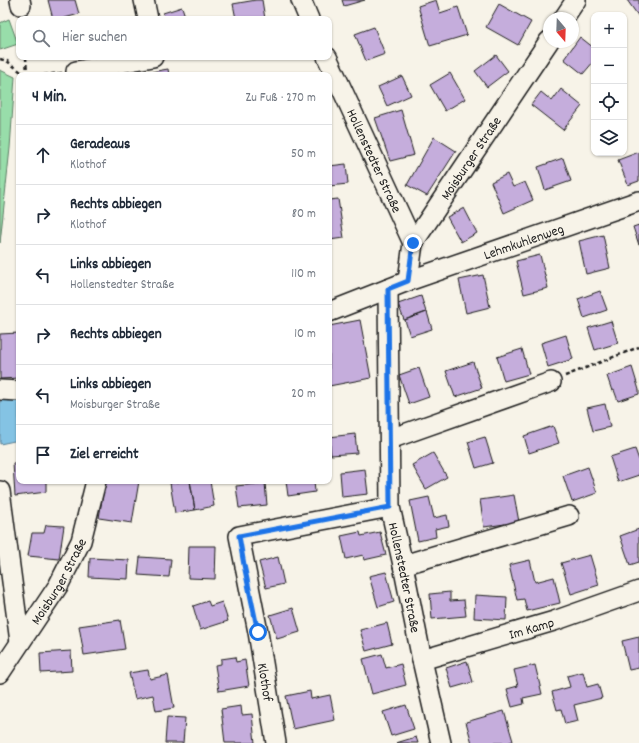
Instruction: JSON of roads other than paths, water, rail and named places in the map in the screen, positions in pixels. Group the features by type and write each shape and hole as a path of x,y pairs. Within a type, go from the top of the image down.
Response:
{"street":[{"path":"144,0 147,16"},
{"path":"301,0 308,16"},
{"path":"568,12 576,0"},
{"name":"Moisburger Straße","path":"408,281 413,243 544,48"},
{"path":"76,72 137,60"},
{"name":"Hollenstedter Straße","path":"328,60 413,243"},
{"name":"Lehmkuhlenweg","path":"388,289 639,201"},
{"path":"332,311 388,289"},
{"name":"Hollenstedter Straße","path":"388,289 390,507 404,565 422,660 441,743"},
{"path":"390,439 551,382"},
{"path":"0,390 16,391"},
{"name":"Moisburger Straße","path":"0,673 58,586 81,541 95,484"},
{"path":"0,491 6,578 20,642"},
{"name":"Klothof","path":"276,743 258,632 239,536 390,507"},
{"path":"404,565 569,516"},
{"name":"Im Kamp","path":"422,660 554,621 639,591"}],"water":[{"path":"16,398 16,441 0,444 0,399"}]}
